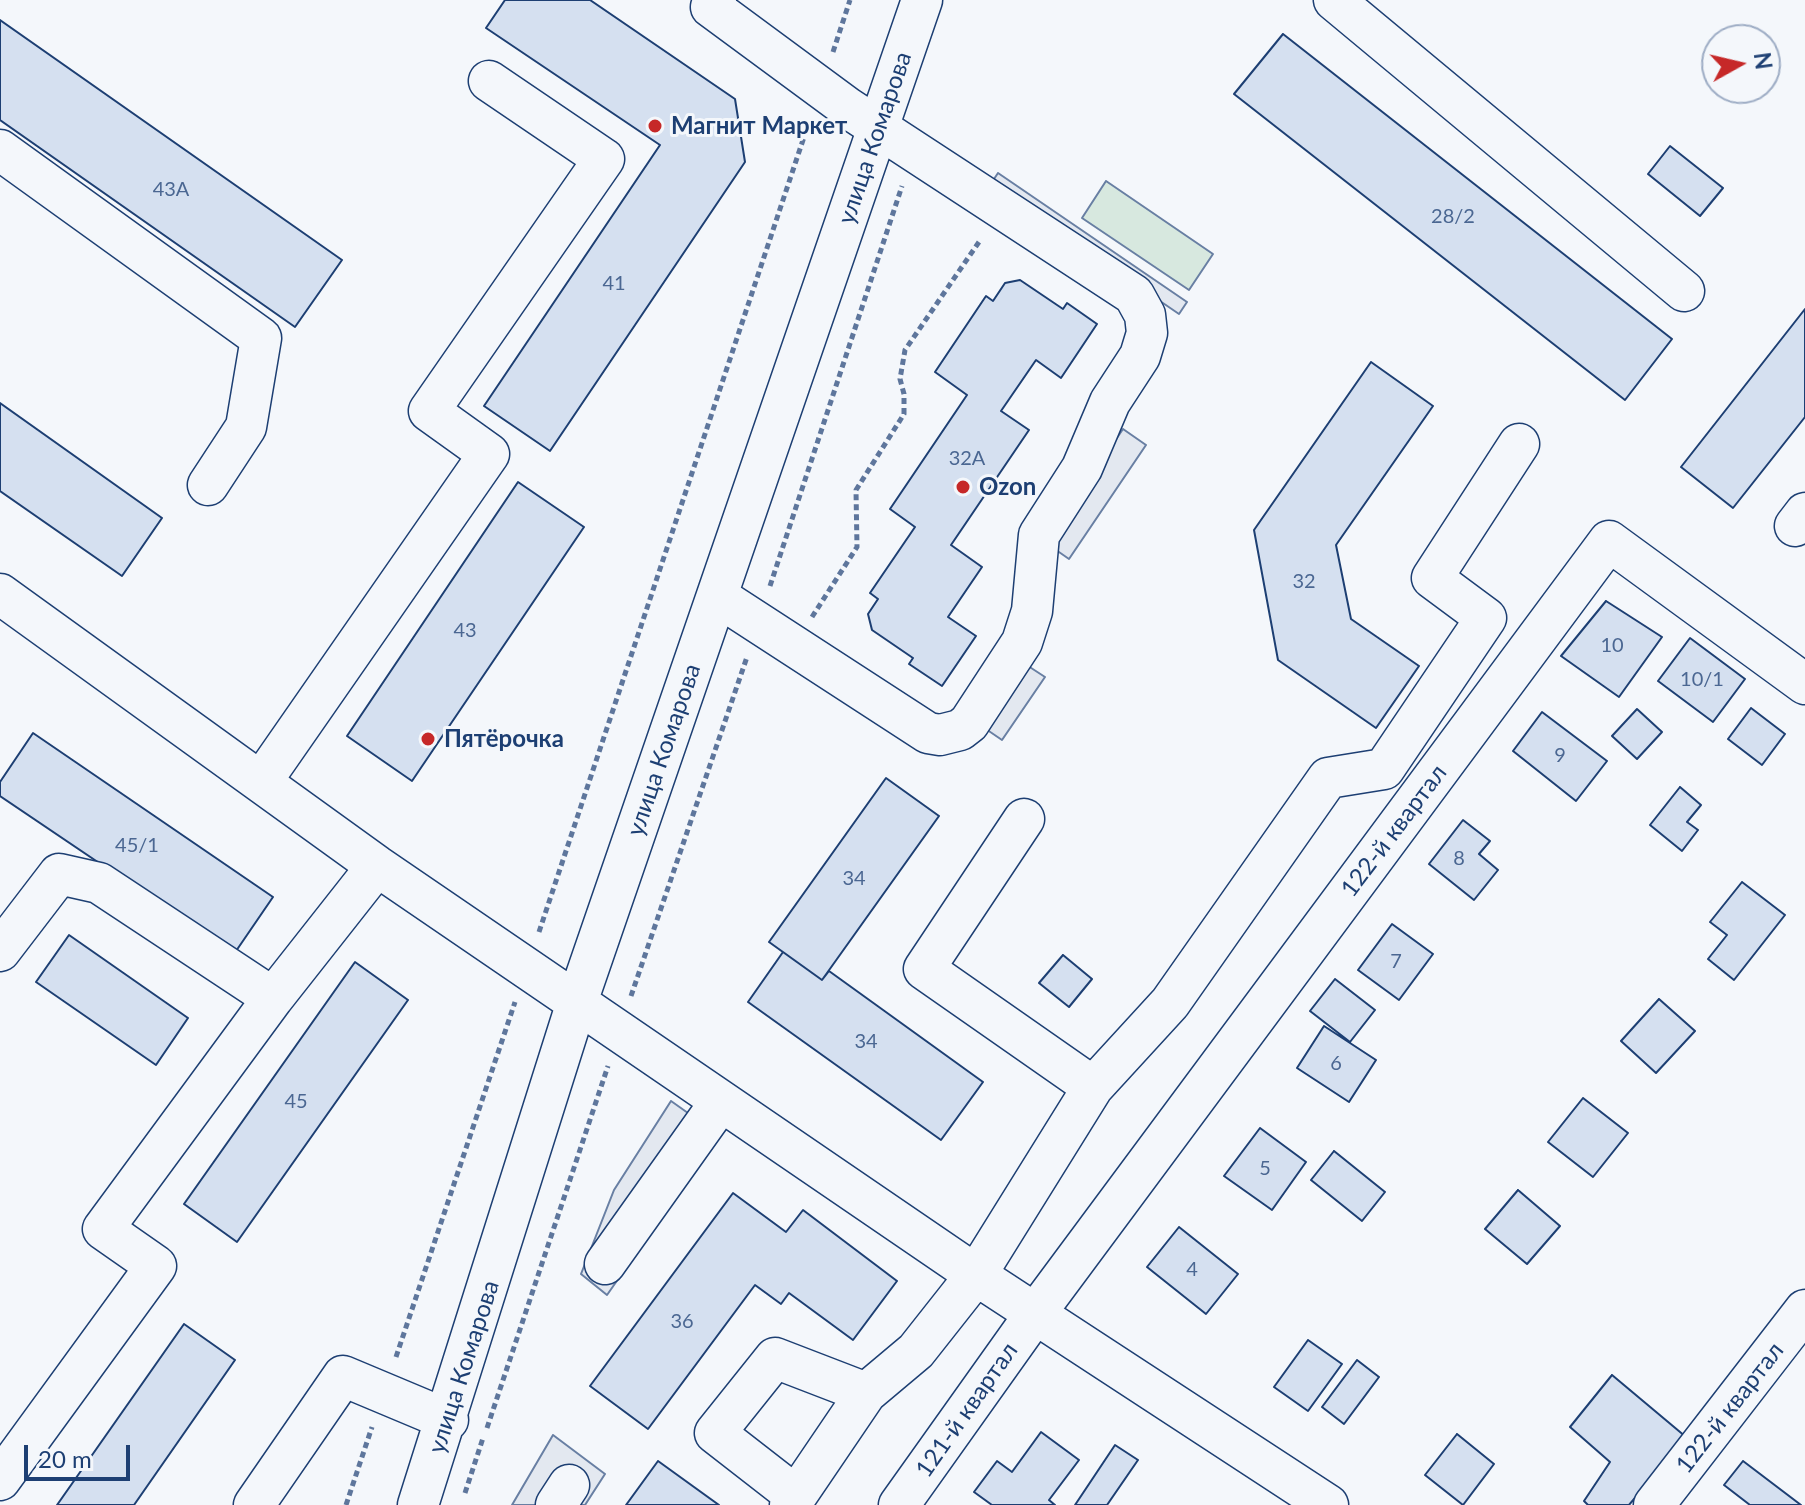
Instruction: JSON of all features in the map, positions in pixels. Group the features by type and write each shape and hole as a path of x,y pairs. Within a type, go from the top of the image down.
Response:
{"street":[{"name":"улица Комарова","path":"418,1505 448,1420 577,1002 922,0"},
{"path":"1334,0 1684,291"},
{"path":"709,2 820,88 878,128 1134,295 1147,324 1140,356 1110,402 1082,468 1039,535 1032,611 1022,642 969,723 960,730 940,735 928,733 717,596"},
{"path":"261,782 489,454 429,411 604,159 489,81"},
{"path":"0,150 261,338 246,427 208,485"},
{"path":"866,1393 775,1358 715,1433 793,1500 866,1393 916,1351 976,1275 1093,1087 1170,1003 1328,778 1384,769 1486,618 1432,578 1519,444"},
{"name":"122-й квартал","path":"1035,1314 1609,541 1805,684"},
{"path":"0,594 377,866 976,1275 1328,1505"},
{"path":"1024,819 924,969 1093,1087"},
{"path":"0,1480 156,1266 103,1229 273,998 377,866"},
{"path":"0,951 59,874 99,883 273,998"},
{"path":"605,1264 721,1101"},
{"name":"122-й квартал","path":"1654,1505 1805,1310"},
{"name":"121-й квартал","path":"899,1505 1035,1314"},
{"path":"254,1505 343,1376 448,1420"}],"path":[{"path":"346,1505 850,0"},
{"path":"461,1505 913,151"},
{"path":"793,645 857,547 854,498 860,481 904,414 900,379 905,350 1001,208"}],"shaded area":[{"path":"998,173 1187,302 1179,314 990,185"},
{"path":"1106,181 1213,254 1189,290 1082,218"},
{"path":"1123,429 1146,445 1069,559 1046,543"},
{"path":"1022,662 1045,677 1002,740 980,725"},
{"path":"671,1101 719,1135 607,1295 581,1274 614,1190"},
{"path":"553,1435 605,1474 585,1505 512,1505"}],"building":[{"path":"505,0 590,0 735,99 745,162 550,451 484,406 660,145 486,28"},
{"path":"0,20 342,260 295,327 0,120"},
{"path":"1283,34 1672,339 1625,400 1234,94"},
{"path":"1670,146 1723,188 1700,216 1648,174"},
{"path":"1020,280 1063,309 1067,303 1097,324 1061,378 1036,360 1001,411 1029,430 951,545 982,567 948,617 976,636 942,686 909,664 913,658 872,630 868,614 878,599 870,593 915,527 890,509 967,395 935,372 986,296 993,301 1005,283"},
{"path":"1805,309 1805,417 1733,508 1681,467"},
{"path":"1371,362 1433,406 1336,545 1351,619 1419,666 1376,728 1278,660 1254,530"},
{"path":"0,403 162,518 122,576 0,491"},
{"path":"518,482 584,527 412,781 347,736"},
{"path":"1606,601 1662,637 1619,697 1561,656"},
{"path":"1690,638 1745,679 1713,722 1658,681"},
{"path":"1751,708 1785,734 1762,765 1728,739"},
{"path":"1637,709 1662,732 1637,759 1612,736"},
{"path":"1542,712 1607,761 1576,801 1513,751"},
{"path":"33,733 273,897 234,954 0,796 0,782"},
{"path":"886,778 939,816 822,980 769,942"},
{"path":"1680,787 1701,805 1687,822 1698,830 1682,851 1650,825"},
{"path":"1463,820 1490,841 1479,854 1498,870 1474,900 1429,864"},
{"path":"1742,882 1785,915 1734,980 1708,959 1727,935 1710,922"},
{"path":"1392,924 1433,954 1399,1000 1358,970"},
{"path":"69,935 188,1018 156,1065 36,982"},
{"path":"783,952 822,980 829,971 983,1082 941,1140 748,1002"},
{"path":"1063,955 1092,979 1069,1007 1039,983"},
{"path":"355,962 408,1000 237,1242 184,1204"},
{"path":"1335,979 1375,1010 1350,1042 1310,1011"},
{"path":"1659,999 1695,1031 1656,1073 1621,1041"},
{"path":"1324,1026 1376,1060 1349,1102 1297,1068"},
{"path":"1583,1098 1628,1133 1593,1177 1548,1142"},
{"path":"1260,1128 1306,1162 1272,1210 1224,1176"},
{"path":"1334,1151 1385,1192 1362,1221 1311,1180"},
{"path":"1518,1190 1560,1226 1527,1264 1485,1229"},
{"path":"733,1193 786,1232 803,1210 897,1281 853,1340 789,1293 781,1304 755,1285 648,1429 590,1386"},
{"path":"1179,1227 1238,1274 1206,1314 1147,1267"},
{"path":"184,1324 235,1360 134,1505 57,1505"},
{"path":"1308,1340 1342,1364 1308,1411 1274,1387"},
{"path":"1357,1360 1379,1377 1344,1424 1322,1407"},
{"path":"1612,1375 1686,1437 1629,1505 1588,1505 1584,1501 1610,1462 1570,1427"},
{"path":"1041,1432 1079,1460 1049,1500 1055,1505 992,1505 974,1492 997,1461 1012,1472"},
{"path":"1457,1434 1494,1464 1463,1505 1425,1475"},
{"path":"1115,1445 1138,1460 1107,1505 1075,1505"},
{"path":"658,1461 719,1505 626,1505"},
{"path":"1743,1461 1801,1505 1750,1505 1724,1485"}],"place":[{"name":"Магнит Маркет","path":"655,126"},
{"name":"Ozon","path":"963,487"},
{"name":"Пятёрочка","path":"428,739"}]}
